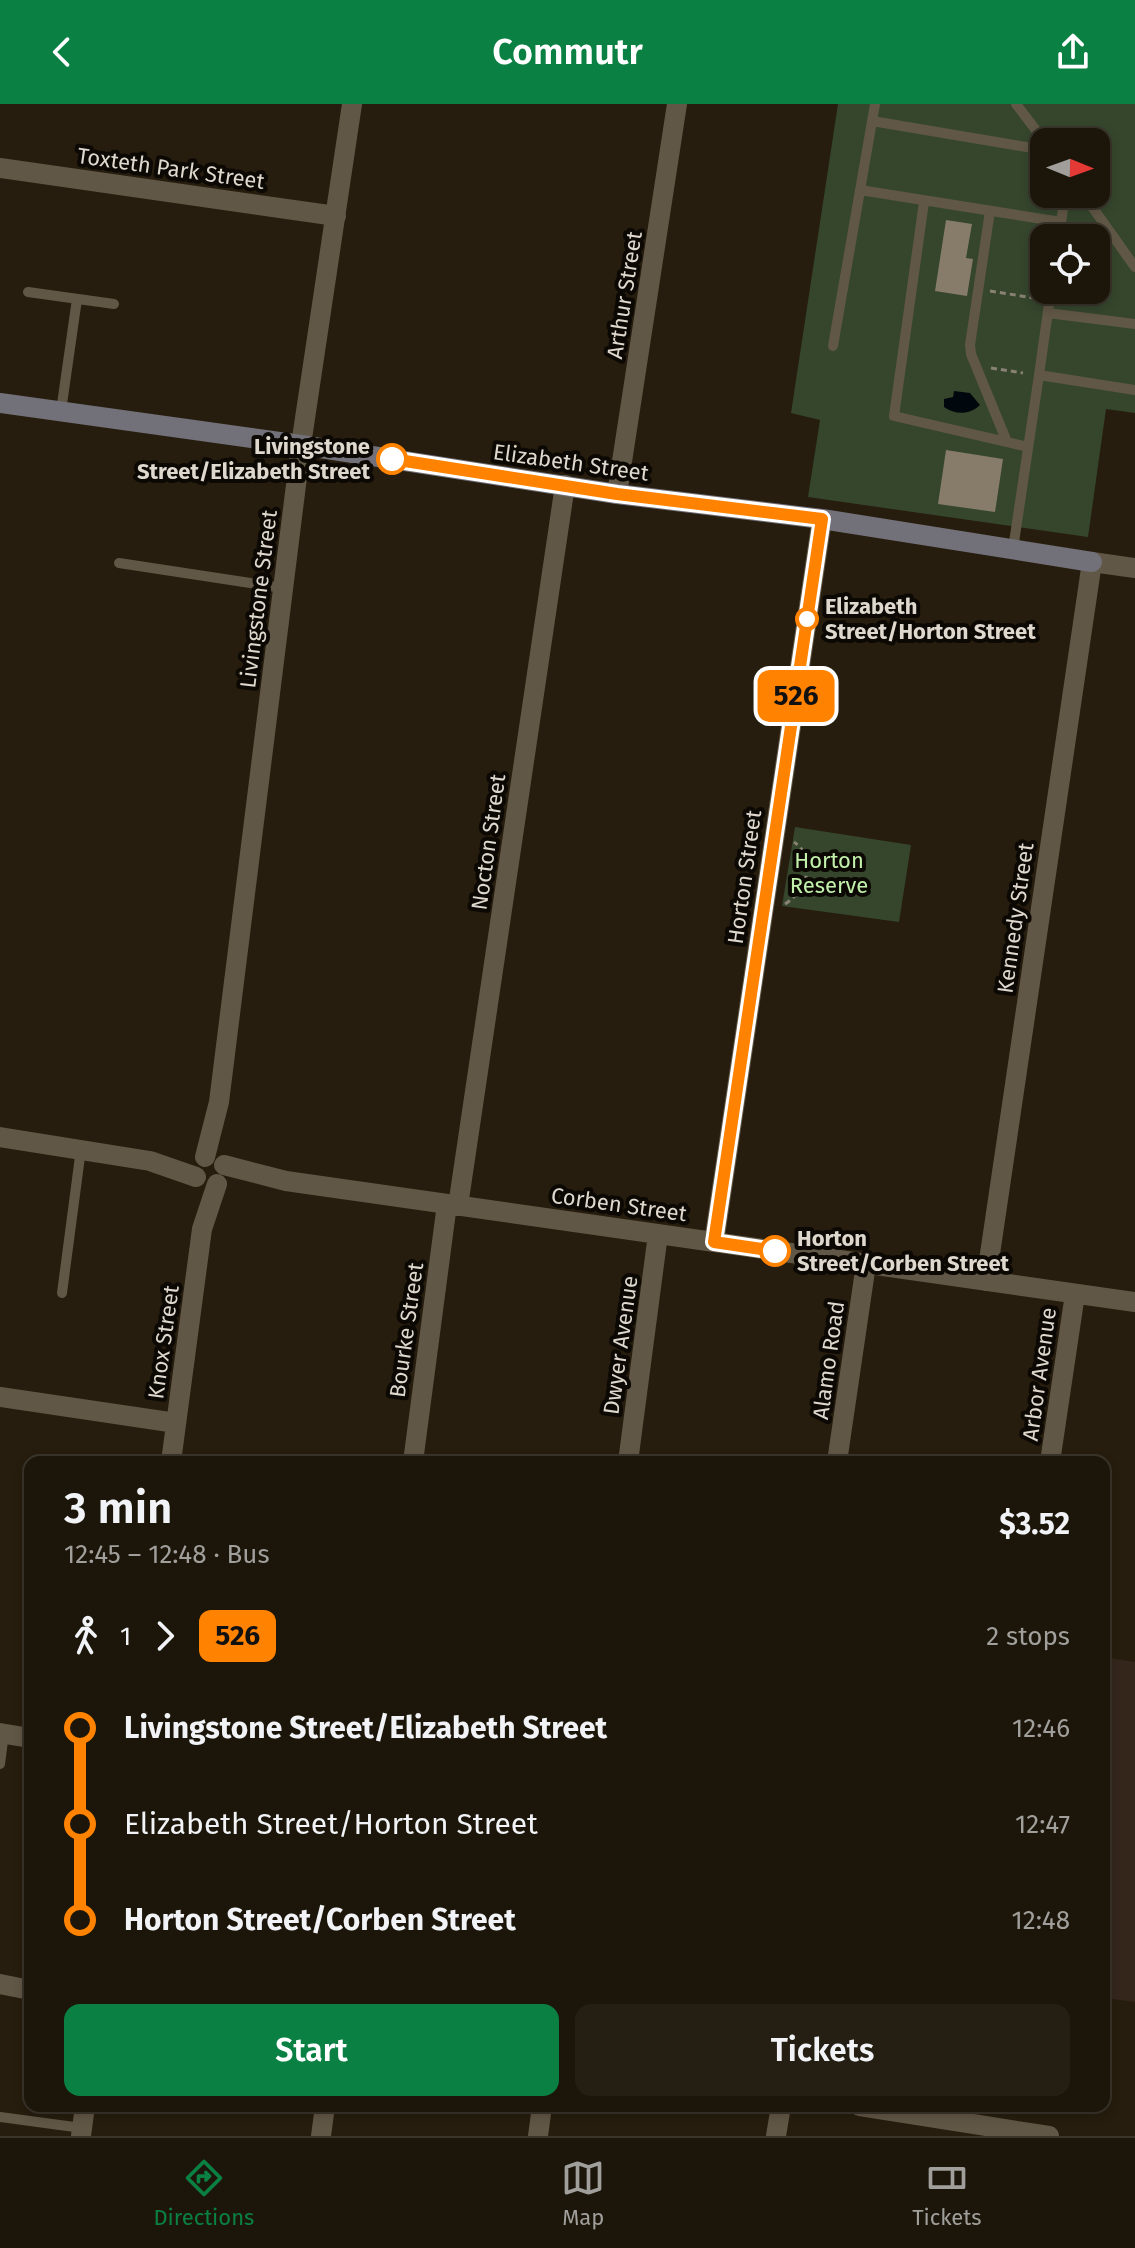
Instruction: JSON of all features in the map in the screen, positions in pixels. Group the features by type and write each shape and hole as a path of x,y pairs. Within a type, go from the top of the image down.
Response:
{"street":[{"name":"Livingstone Street","path":"210,1171 301,445 352,104"},
{"name":"Arthur Street","path":"617,494 677,104"},
{"name":"Toxteth Park Street","path":"0,168 336,216"},
{"name":"Elizabeth Street","path":"0,403 617,494 822,519 1135,568"},
{"name":"Nocton Street","path":"453,1205 565,485"},
{"name":"Horton Street","path":"714,1242 822,519"},
{"name":"Kennedy Street","path":"986,1281 1092,562"},
{"name":"Corben Street","path":"0,1137 210,1171 1135,1302"},
{"name":"Knox Street","path":"172,1456 210,1171"},
{"name":"Bourke Street","path":"414,1456 453,1205"},
{"name":"Dwyer Avenue","path":"629,1456 658,1234"},
{"name":"Alamo Road","path":"838,1456 866,1264"},
{"name":"Arbor Avenue","path":"1051,1456 1075,1294"},
{"path":"0,1397 176,1423"},
{"path":"2,1733 24,1737"},
{"path":"0,1984 24,1989"},
{"path":"82,2132 84,2112"},
{"path":"321,2136 324,2112"},
{"path":"538,2136 541,2112"},
{"path":"776,2136 780,2112"},
{"path":"898,2112 1049,2136"}],"lane":[{"path":"833,346 875,104"},
{"path":"1016,104 1034,128"},
{"path":"872,121 1030,148"},
{"path":"860,190 1061,222 1063,208"},
{"path":"924,202 894,416 1028,447"},
{"path":"1094,208 1131,254 1135,267"},
{"path":"990,211 970,345 1007,442"},
{"path":"28,292 114,304"},
{"path":"61,411 77,299"},
{"path":"1013,549 1049,304"},
{"path":"1048,313 1135,324"},
{"path":"1039,375 1135,390"},
{"path":"119,563 283,588"},
{"path":"62,1293 81,1149"},
{"path":"0,1764 2,1733"},
{"path":"0,2117 82,2132"}],"path":[{"path":"978,289 1030,293"},
{"path":"976,366 1039,375"},
{"path":"782,906 795,898 807,875 805,851 793,842"}],"shaded area":[{"path":"954,391 970,393 980,405 967,412 948,410 944,407 944,399 953,397"},
{"path":"1110,1658 1135,1662 1135,2002 1110,1999"}],"green space":[{"path":"838,104 1135,104 1135,413 1106,409 1088,537 808,497 820,420 791,413"},
{"name":"Horton Reserve","path":"795,827 911,845 899,922 782,906"}],"building":[{"path":"946,220 972,224 966,258 973,259 967,296 935,291"},
{"path":"946,450 1003,459 995,512 938,504"}],"bus line":[{"name":"526","path":"392,459 617,494 822,519 714,1242 775,1251"}],"place":[{"name":"Livingstone Street/Elizabeth Street","path":"392,459"},
{"name":"Elizabeth Street/Horton Street","path":"807,619"},
{"name":"Horton Street/Corben Street","path":"775,1251"}]}
